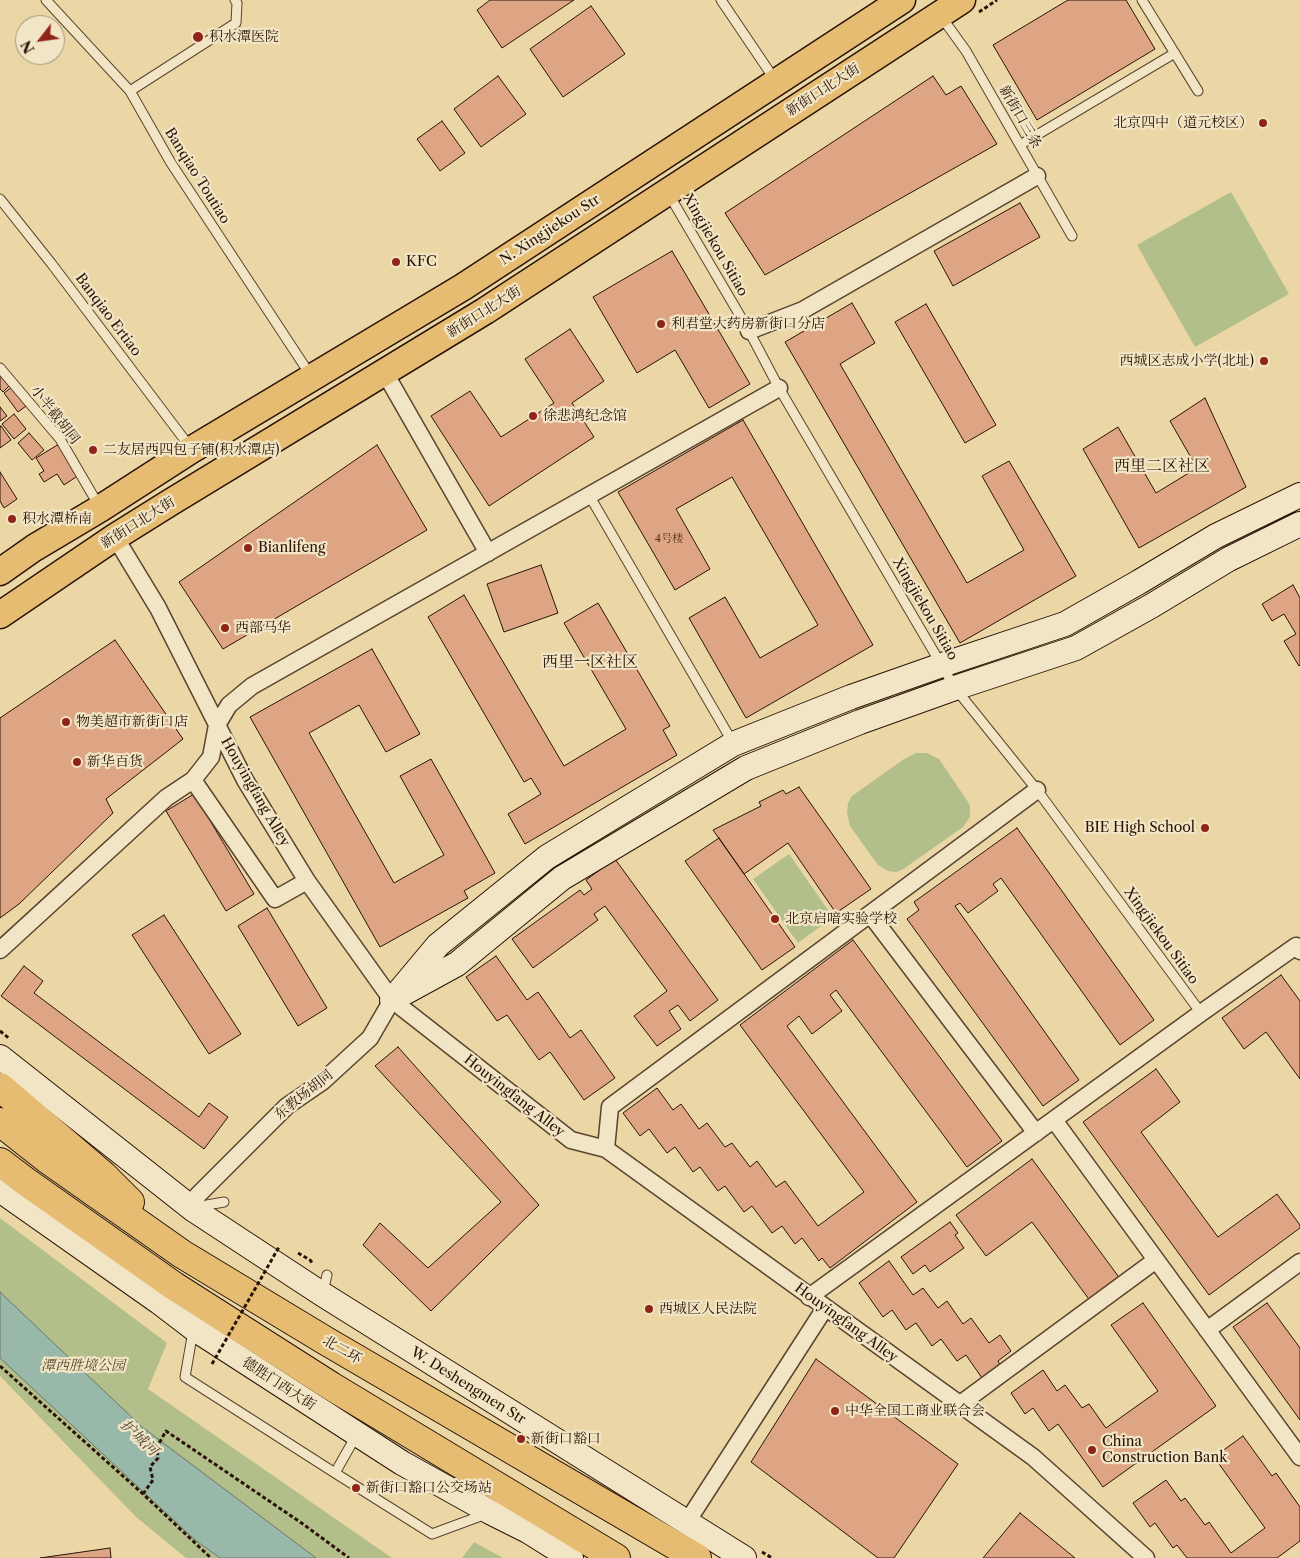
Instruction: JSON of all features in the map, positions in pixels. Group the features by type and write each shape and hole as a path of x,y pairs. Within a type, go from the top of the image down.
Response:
{"highway":[{"path":"0,1087 104,1176 182,1254"},
{"name":"北二环","path":"0,1122 95,1193 182,1254 326,1341 697,1558"},
{"path":"0,1162 174,1286 331,1386 616,1558"}],"main road":[{"name":"N. Xingjiekou Str","path":"192,450 463,287 902,0"},
{"name":"新街口北大街","path":"0,615 115,537 486,311 962,0"},
{"path":"0,572 34,548 192,450"}],"street":[{"path":"749,331 803,310 1038,176"},
{"path":"385,373 488,553"},
{"path":"0,950 166,798 193,780 211,758 217,726 229,705 252,686 779,388"},
{"path":"392,1000 438,945 547,857 733,744 851,697 942,664 1065,624 1216,536 1300,495"},
{"path":"392,1000 456,964 562,878 746,768 860,722 1076,648 1153,605 1229,559 1300,524"},
{"name":"Houyingfang Alley","path":"115,537 158,608 244,780 307,881 392,1000 571,1140 606,1149 1032,1457 1146,1558"},
{"path":"193,780 275,899 307,881"},
{"path":"606,1149 610,1107 1037,790"},
{"path":"870,914 1036,1132"},
{"path":"809,1297 1296,946 1300,951"},
{"name":"东教场胡同","path":"194,1210 197,1196 287,1106 322,1082 370,1038 392,1000"},
{"path":"0,1057 194,1210"},
{"path":"1054,1120 1300,1457"},
{"name":"德胜门西大街","path":"0,1190 193,1328 357,1434 402,1463 528,1531 571,1558"},
{"name":"W. Deshengmen Str","path":"194,1210 324,1285 744,1558"},
{"path":"959,1405 1156,1260"},
{"path":"1207,1330 1300,1262"},
{"path":"687,1522 825,1308"}],"lane":[{"name":"Banqiao Toutiao","path":"46,0 130,91 170,163 312,378"},
{"path":"130,91 236,23 237,3 235,0"},
{"path":"720,0 777,82"},
{"path":"1142,0 1198,91"},
{"name":"新街口三条","path":"940,14 966,51 1072,236"},
{"path":"1020,145 1175,53"},
{"name":"Xingjiekou Sitiao","path":"667,191 749,331 779,388 955,688 1037,790 1201,1013"},
{"name":"Banqiao Ertiao","path":"0,199 57,271 192,450"},
{"name":"小半截胡同","path":"0,368 60,439 101,508"},
{"path":"589,495 733,744"},
{"path":"194,1210 224,1202"},
{"path":"193,1328 185,1377 432,1534 490,1512"},
{"path":"334,1473 357,1434"}],"path":[{"path":"212,1364 279,1247"},
{"path":"0,1366 143,1494 211,1558"},
{"path":"143,1494 152,1480 150,1467 158,1458 158,1447 166,1431 303,1524 349,1558"}],"green space":[{"path":"1231,192 1289,294 1195,347 1137,245"},
{"path":"916,753 927,753 939,759 970,805 970,817 963,827 902,870 896,872 888,871 878,865 850,826 847,813 848,803 852,796 904,759"},
{"path":"789,854 833,917 798,943 753,879"},
{"name":"潭西胜境公园","path":"0,1218 167,1343 148,1389 392,1558 186,1558 136,1517 0,1376"},
{"path":"474,1542 503,1558 462,1558"}],"water":[{"name":"护城河","path":"0,1292 142,1427 316,1558 220,1558 195,1540 0,1358"}],"building":[{"path":"490,0 574,0 502,48 477,10"},
{"path":"1068,0 1126,0 1155,49 1037,120 993,45"},
{"path":"591,6 625,54 563,97 530,49"},
{"path":"498,76 526,114 481,147 454,109"},
{"path":"933,76 946,95 961,86 997,144 765,275 725,213"},
{"path":"442,121 465,153 440,171 417,139"},
{"path":"1020,203 1040,237 953,286 934,251"},
{"name":"利君堂大药房新街口分店","path":"672,251 750,384 709,408 675,350 637,373 593,297"},
{"path":"852,303 875,343 840,364 967,583 1024,550 982,476 1009,461 1076,576 960,643 785,342"},
{"path":"926,304 996,425 965,443 895,322"},
{"path":"570,329 604,381 572,403 594,437 489,506 431,416 470,391 501,437 554,403 525,359"},
{"path":"0,374 10,385 3,392 0,389"},
{"path":"12,387 26,406 18,412 4,393"},
{"path":"1205,398 1246,487 1139,548 1083,449 1118,427 1156,493 1197,468 1170,421"},
{"path":"0,407 7,416 0,421"},
{"path":"14,414 26,429 14,439 2,424"},
{"path":"743,420 873,645 746,718 689,618 725,597 760,658 818,625 732,477 676,509 710,569 675,590 618,492"},
{"path":"0,427 11,440 0,448"},
{"path":"29,433 44,450 32,460 18,443"},
{"path":"59,444 79,475 64,485 57,474 44,482 39,474 44,471 36,458"},
{"path":"377,445 427,530 223,649 179,582"},
{"path":"0,472 17,499 4,508 0,501"},
{"path":"541,565 558,613 504,632 487,584"},
{"path":"1293,585 1300,598 1299,666 1284,641 1296,634 1284,614 1272,621 1262,604"},
{"path":"464,595 564,766 626,729 564,623 598,603 670,726 663,730 677,755 525,844 508,814 541,794 531,778 524,782 428,617"},
{"name":"新华百货","path":"115,640 183,739 106,799 113,813 19,904 0,918 0,718"},
{"path":"372,649 420,734 386,752 359,705 309,733 394,883 444,855 400,776 431,759 495,873 464,891 468,898 380,947 250,717"},
{"path":"799,787 871,889 836,913 788,843 744,874 713,830 761,806 759,802 783,790 786,794"},
{"path":"194,794 254,894 226,911 166,811"},
{"path":"1017,828 1154,1020 1120,1045 1001,878 993,884 998,891 968,913 960,903 955,906 1079,1080 1043,1106 907,919 919,910 914,902"},
{"path":"719,838 795,947 762,970 685,861"},
{"path":"615,859 718,1000 690,1021 678,1005 669,1011 681,1029 657,1046 634,1016 667,991 605,906 594,914 598,920 533,968 512,939 580,890 584,895 592,889 586,880"},
{"path":"267,908 327,1008 298,1026 238,926"},
{"path":"164,915 241,1034 209,1054 132,935"},
{"path":"853,940 1002,1141 967,1167 836,990 830,995 842,1011 812,1034 799,1016 787,1026 917,1202 830,1268 822,1258 819,1261 802,1238 795,1244 782,1226 772,1233 752,1206 744,1212 725,1186 718,1191 700,1167 693,1172 675,1147 667,1153 649,1129 640,1136 623,1113 657,1088 673,1110 681,1104 699,1129 707,1123 725,1147 732,1143 750,1167 757,1161 776,1187 785,1181 818,1226 864,1192 740,1025"},
{"path":"496,956 527,1000 538,992 570,1038 581,1030 615,1078 584,1100 550,1052 539,1060 507,1015 497,1021 466,977"},
{"path":"24,966 43,981 34,993 199,1117 209,1103 228,1117 204,1149 1,996"},
{"path":"1281,975 1300,1001 1300,1079 1266,1032 1244,1049 1222,1018"},
{"path":"398,1047 539,1205 431,1311 363,1245 380,1223 428,1268 501,1202 375,1066"},
{"path":"1156,1069 1180,1102 1141,1132 1218,1237 1277,1194 1300,1225 1300,1228 1209,1295 1083,1122"},
{"path":"1032,1159 1121,1280 1091,1302 1032,1222 986,1256 956,1215"},
{"path":"950,1222 958,1233 955,1235 964,1248 930,1272 925,1265 913,1274 901,1257"},
{"path":"889,1261 913,1295 923,1288 938,1308 947,1301 963,1324 971,1318 989,1343 1000,1335 1011,1351 998,1361 1000,1365 982,1378 966,1355 957,1361 941,1339 932,1346 916,1323 906,1330 892,1310 883,1317 859,1283"},
{"path":"1143,1303 1216,1406 1103,1487 1058,1424 1049,1431 1033,1408 1025,1414 1011,1393 1043,1370 1057,1391 1065,1385 1082,1408 1089,1404 1106,1428 1158,1391 1111,1325"},
{"path":"1267,1303 1300,1348 1300,1420 1233,1327"},
{"name":"中华全国工商业联合会","path":"816,1359 958,1464 894,1558 878,1558 751,1462"},
{"path":"1243,1436 1272,1476 1276,1473 1300,1507 1300,1541 1277,1558 1187,1558 1177,1545 1173,1548 1155,1523 1150,1527 1133,1503 1166,1480 1181,1501 1185,1498 1205,1525 1209,1522 1231,1553 1265,1528 1214,1457"},
{"path":"1020,1513 1075,1558 983,1558"},
{"path":"110,1548 111,1558 40,1558"}],"place":[{"name":"积水潭医院","path":"198,37"},
{"name":"北京四中（道元校区）","path":"1263,123"},
{"name":"KFC","path":"396,262"},
{"name":"利君堂大药房新街口分店","path":"661,324"},
{"name":"西城区志成小学(北址)","path":"1264,361"},
{"name":"徐悲鸿纪念馆","path":"533,416"},
{"name":"二友居西四包子铺(积水潭店)","path":"93,450"},
{"name":"积水潭桥南","path":"12,519"},
{"name":"Bianlifeng","path":"248,548"},
{"name":"西部马华","path":"225,628"},
{"name":"物美超市新街口店","path":"66,722"},
{"name":"新华百货","path":"77,762"},
{"name":"BIE High School","path":"1205,828"},
{"name":"北京启喑实验学校","path":"775,919"},
{"name":"西城区人民法院","path":"649,1309"},
{"name":"中华全国工商业联合会","path":"835,1411"},
{"name":"新街口豁口","path":"521,1439"},
{"name":"China Construction Bank","path":"1092,1450"},
{"name":"新街口豁口公交场站","path":"356,1488"}],"district":[{"name":"西里二区社区","path":"1162,466"},
{"name":"西里一区社区","path":"590,662"}]}
